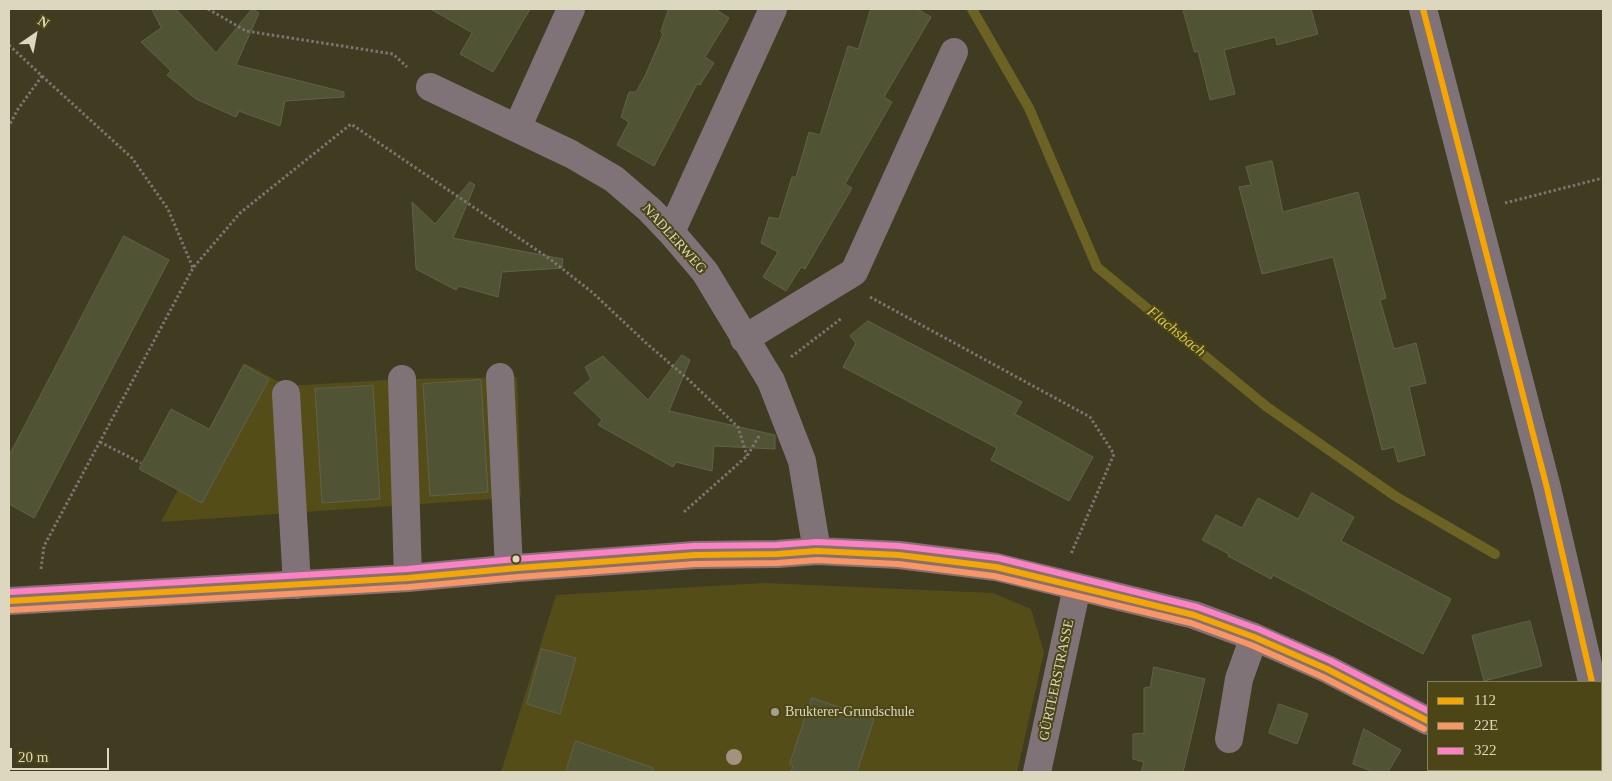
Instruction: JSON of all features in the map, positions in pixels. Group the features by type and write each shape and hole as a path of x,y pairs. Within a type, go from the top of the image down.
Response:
{"street":[{"path":"517,128 571,9"},
{"path":"671,232 774,9"},
{"path":"1423,9 1547,488 1592,681"},
{"path":"744,339 854,272 954,52"},
{"name":"NADLERWEG","path":"430,88 571,154 614,179 650,210 705,272 771,381 802,461 817,552"},
{"path":"500,377 509,569"},
{"path":"402,379 408,578"},
{"path":"286,394 297,585"},
{"path":"9,601 408,578 695,555 817,552 899,555 996,567 1194,615 1327,669 1427,720"},
{"name":"GÜRTLERSTRASSE","path":"1037,772 1077,587"},
{"path":"1229,739 1239,679 1254,638"}],"path":[{"path":"208,9 246,31 393,54 430,88"},
{"path":"9,45 132,158 168,209 193,268"},
{"path":"9,126 18,109 42,76"},
{"path":"37,600 44,546 193,268 240,213 351,124 550,259 593,293 738,427 747,456"},
{"path":"1476,211 1603,178"},
{"path":"862,303 870,296 1090,417 1114,454 1069,560"},
{"path":"784,363 847,315"},
{"path":"684,512 747,456 779,404"},
{"path":"100,442 141,463"}],"shaded area":[{"path":"244,363 287,386 402,379 517,377 521,497 161,522"},
{"name":"Brukterer-Grundschule","path":"764,583 993,593 1031,609 1044,652 1017,772 501,772 556,595"}],"building":[{"path":"152,9 176,9 216,53 252,9 259,13 236,65 344,92 344,97 285,101 280,126 239,111 236,117 196,99 167,75 171,71 141,42 161,28"},
{"path":"431,9 530,9 493,72 460,54 472,33"},
{"path":"669,9 715,9 729,18 705,57 714,63 700,85 697,84 654,166 617,145 629,122 621,117 629,92 636,92 645,76 663,34 661,32"},
{"path":"871,9 917,9 931,17 884,97 892,102 845,184 852,188 805,269 801,267 786,291 763,277 778,252 761,243 769,217 779,219 792,177 796,177 809,132 820,135 848,46 858,49"},
{"path":"1183,9 1311,9 1318,34 1277,45 1275,37 1224,50 1235,94 1210,100 1198,51 1195,52"},
{"path":"1272,161 1283,212 1358,192 1386,298 1380,300 1394,349 1416,343 1426,383 1409,387 1425,455 1398,462 1394,447 1382,450 1333,257 1262,274 1239,187 1251,185 1246,167"},
{"path":"470,182 475,185 453,238 563,259 562,268 502,272 498,297 459,286 456,290 416,269 412,202 435,224"},
{"path":"124,236 169,260 34,518 9,504 9,456"},
{"path":"868,321 1022,402 1015,414 1093,457 1069,501 991,460 997,448 843,367 856,343 850,336"},
{"path":"682,355 690,360 669,411 775,435 775,449 714,446 712,471 676,462 673,467 598,425 602,420 574,393 591,379 585,367 603,356 648,400"},
{"path":"244,365 269,379 202,503 139,469 171,409 209,429"},
{"path":"481,380 488,492 430,496 423,384"},
{"path":"373,386 380,499 322,503 315,389"},
{"path":"1312,493 1354,517 1341,541 1451,599 1423,654 1273,575 1271,579 1202,540 1216,515 1242,528 1258,498 1298,519"},
{"path":"1530,621 1542,666 1484,681 1472,636"},
{"path":"542,649 576,658 560,714 527,704"},
{"path":"1154,667 1205,679 1183,772 1141,772 1144,762 1133,759 1133,734 1144,733 1144,688 1150,687"},
{"path":"812,698 874,719 857,772 791,772 793,766 790,764"},
{"path":"1279,704 1308,714 1297,744 1269,733"},
{"path":"1364,729 1401,750 1388,772 1374,772 1353,764"},
{"path":"576,741 653,768 652,772 566,772"}],"waterway":[{"name":"Flachsbach","path":"972,9 1029,108 1097,267 1267,407 1395,496 1495,554"}],"transit line":[{"name":"112","path":"1423,9 1547,488 1592,681"},
{"name":"322","path":"9,592 407,569 694,546 777,545 817,542 899,546 998,558 1197,607 1258,629 1331,661 1427,710"},
{"name":"112","path":"9,601 408,578 695,555 777,554 817,551 899,555 996,567 1194,615 1254,637 1327,669 1427,720"},
{"name":"22E","path":"10,610 409,587 695,564 777,563 817,560 898,564 994,576 1191,623 1251,645 1323,677 1424,729"}],"place":[{"name":"Brukterer-Grundschule","path":"775,712"}]}
